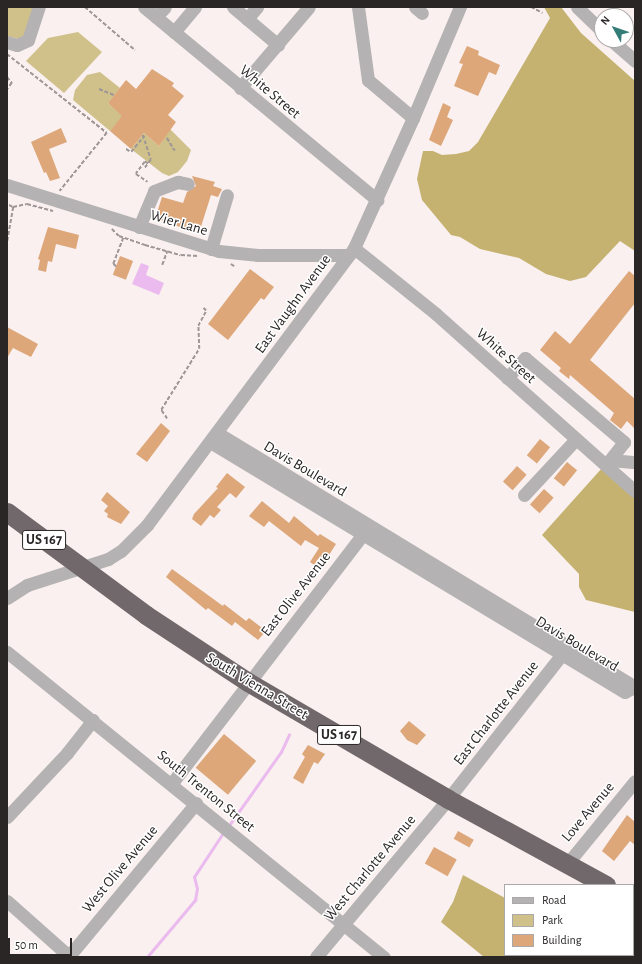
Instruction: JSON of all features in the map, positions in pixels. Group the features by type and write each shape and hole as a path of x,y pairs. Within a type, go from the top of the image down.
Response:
{"highway":[{"name":"South Vienna Street","path":"7,512 82,569 248,682 448,799 604,884"}],"street":[{"path":"7,42 17,45 28,40 39,7"},
{"name":"White Street","path":"144,7 377,200"},
{"path":"156,17 165,7"},
{"path":"174,32 195,7"},
{"path":"233,7 278,44"},
{"path":"247,19 257,7"},
{"path":"240,88 309,7"},
{"path":"358,7 368,80 413,118"},
{"name":"East Vaughn Avenue","path":"7,598 27,585 82,569 121,551 139,534 351,251 377,200 460,7"},
{"path":"577,7 594,23"},
{"path":"620,48 635,61"},
{"path":"138,227 154,191 178,182 188,184"},
{"path":"7,185 8,200"},
{"name":"Wier Lane","path":"7,185 138,227 207,253 242,254 351,251"},
{"path":"207,253 227,195"},
{"name":"White Street","path":"351,251 436,314 576,439 608,462 635,491"},
{"path":"507,378 525,358 624,442 608,462"},
{"name":"Davis Boulevard","path":"213,437 566,651"},
{"path":"524,496 576,439"},
{"path":"608,462 633,462"},
{"name":"East Olive Avenue","path":"248,682 366,530"},
{"name":"East Charlotte Avenue","path":"448,799 566,651"},
{"name":"South Trenton Street","path":"7,652 172,783 345,923 384,957"},
{"path":"172,783 248,682"},
{"path":"7,817 67,753 94,720"},
{"name":"Love Avenue","path":"566,864 635,781"},
{"name":"West Charlotte Avenue","path":"316,957 448,799"},
{"name":"West Olive Avenue","path":"70,957 196,803"},
{"path":"7,901 70,957"}],"path":[{"path":"85,7 135,50"},
{"path":"531,7 544,13"},
{"path":"7,54 106,133 58,193"},
{"path":"7,77 12,83 7,90"},
{"path":"100,89 114,95"},
{"path":"126,149 131,152 143,136 151,160 145,168"},
{"path":"167,138 175,151"},
{"path":"148,164 145,162 136,174 148,182"},
{"path":"7,241 13,207 8,200"},
{"path":"13,207 23,204 57,210"},
{"path":"109,225 123,238 181,256 207,253"},
{"path":"116,267 113,264 123,238"},
{"path":"162,266 167,251"},
{"path":"229,263 234,266"},
{"path":"167,419 162,414 162,408 199,349 198,326 206,311 203,308"}],"green space":[{"path":"7,7 34,7 26,34 19,39 7,36"},
{"path":"78,32 102,52 64,93 26,61 48,38"},
{"path":"100,72 120,88 108,103 123,116 110,131 73,100 75,90 87,75"},
{"path":"170,129 191,150 187,161 178,172 169,176 162,173 131,149 144,133 159,146"}],"shaded area":[{"path":"544,7 561,7 581,33 594,45 594,48 598,48 635,81 635,251 620,241 586,277 570,281 546,274 519,258 480,249 460,237 451,235 422,200 417,179 423,151 433,151 442,155 456,154 469,151 478,142 550,18"},
{"path":"141,263 149,266 146,275 164,283 159,295 132,284"},
{"path":"602,468 635,497 635,612 586,600 579,587 579,574 542,535"},
{"path":"463,875 504,897 504,956 566,957 484,957 441,922 453,902"}],"building":[{"path":"467,46 479,51 478,55 500,65 496,75 489,72 478,96 454,86 463,64 459,63"},
{"path":"152,69 174,83 172,86 184,96 168,115 176,122 159,146 144,133 131,149 110,131 122,116 108,103 126,80 136,89"},
{"path":"443,103 451,107 447,117 453,120 441,146 429,140"},
{"path":"61,128 67,142 49,149 60,178 50,181 46,172 44,173 31,142"},
{"path":"192,176 215,182 213,186 222,189 218,197 211,195 199,233 155,219 162,197 183,203 187,192 196,186"},
{"path":"48,227 79,235 76,249 56,244 52,262 48,261 46,272 38,270 40,260 38,259"},
{"path":"120,256 133,261 126,280 113,275"},
{"path":"250,269 274,287 264,300 261,298 228,340 208,324"},
{"path":"629,271 635,276 635,303 590,360 635,399 635,429 627,421 621,429 610,420 614,413 570,375 569,379 559,371 561,368 540,350 555,331 570,344"},
{"path":"7,327 38,344 31,357 13,348 7,358"},
{"path":"161,423 170,431 147,462 136,454"},
{"path":"540,439 550,447 537,464 527,455"},
{"path":"567,462 577,470 564,487 554,478"},
{"path":"517,466 527,475 513,490 503,482"},
{"path":"227,473 245,487 236,498 230,493 217,507 221,510 214,518 210,515 201,526 192,519 194,514 218,488 216,487"},
{"path":"544,489 554,498 540,513 530,505"},
{"path":"107,492 130,512 121,524 107,517 108,514 104,511 108,506 101,500"},
{"path":"262,501 289,523 294,516 318,536 320,534 336,544 320,569 310,562 319,548 305,540 301,546 269,521 264,527 249,516"},
{"path":"172,569 223,606 224,604 246,621 249,618 266,631 258,640 235,622 232,626 208,608 206,610 166,577"},
{"path":"409,721 426,735 417,745 407,740 400,731"},
{"path":"224,734 256,761 228,795 196,768"},
{"path":"308,745 325,754 318,764 314,762 303,784 293,778 305,757 302,754"},
{"path":"627,815 635,822 635,845 630,841 614,861 602,851"},
{"path":"458,831 474,840 469,848 454,839"},
{"path":"434,847 457,860 448,876 425,864"}],"waterway":[{"path":"230,824 281,752 289,735"},
{"path":"147,957 195,900 197,889 194,877 223,833"}]}
